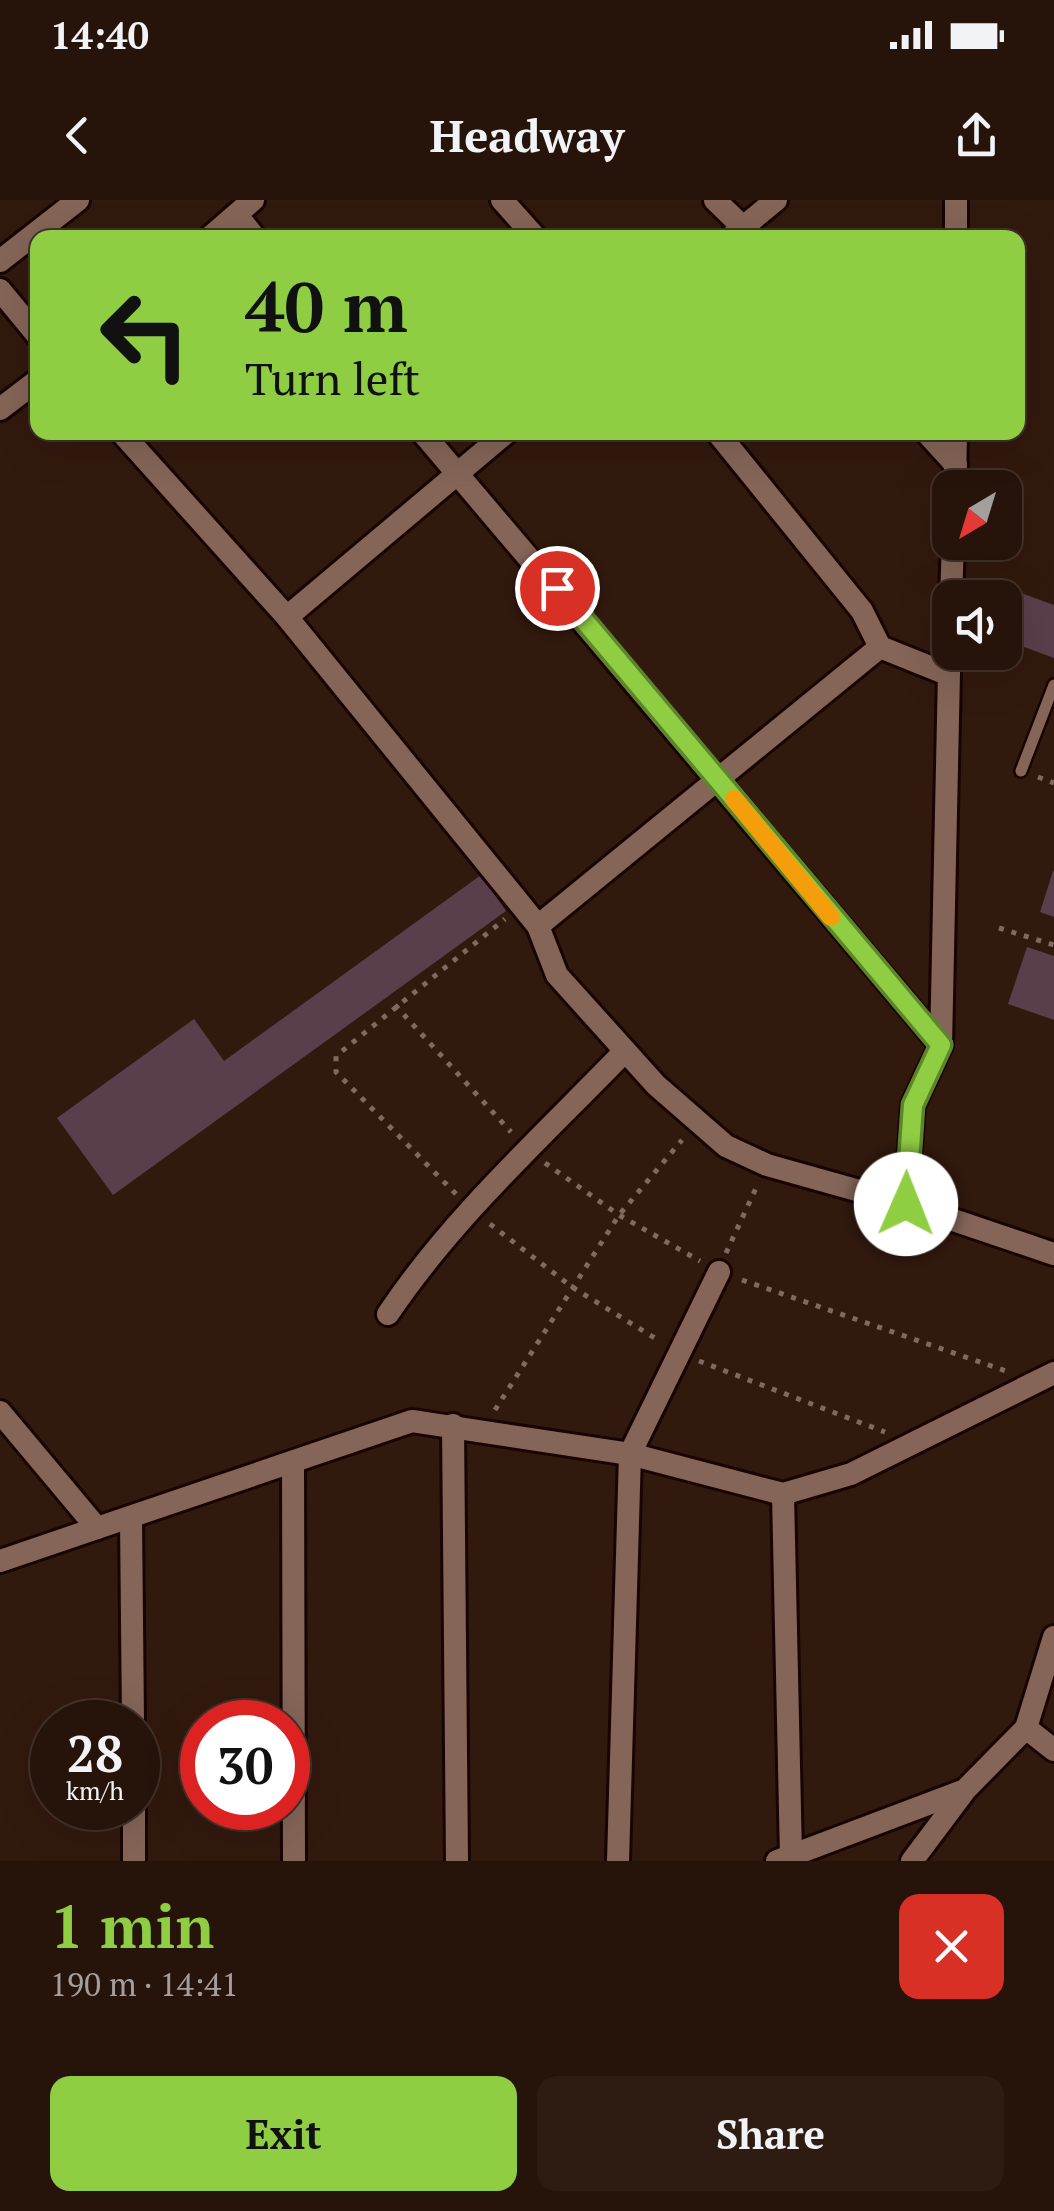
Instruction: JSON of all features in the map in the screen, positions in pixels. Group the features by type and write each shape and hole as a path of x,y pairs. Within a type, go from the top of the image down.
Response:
{"street":[{"path":"40,230 78,200"},
{"path":"502,200 529,230"},
{"path":"715,200 739,230"},
{"path":"746,230 776,200"},
{"path":"956,200 956,230"},
{"path":"219,230 245,208"},
{"path":"0,261 30,238"},
{"path":"0,290 30,326"},
{"path":"0,409 30,386"},
{"path":"128,440 286,617 522,906 538,926 557,976 696,1122 726,1146 766,1165 906,1204 1054,1254"},
{"path":"429,440 720,780 890,990 941,1045"},
{"path":"286,617 498,440"},
{"path":"723,440 862,612 880,647 947,674"},
{"path":"931,440 952,470"},
{"path":"956,440 956,470"},
{"path":"538,926 880,647"},
{"path":"906,1204 913,1105 941,1045 947,670"},
{"path":"388,1314 410,1280 472,1210 625,1051"},
{"path":"618,1861 630,1454 719,1272"},
{"path":"0,1561 412,1421 630,1454 782,1494 852,1474 1046,1377"},
{"path":"0,1412 98,1528"},
{"path":"454,1425 456,1861"},
{"path":"292,1462 294,1861"},
{"path":"782,1494 784,1858 965,1790"},
{"path":"131,1519 133,1700"},
{"path":"912,1861 965,1790 1026,1728 1054,1637"},
{"path":"1026,1728 1054,1750"},
{"path":"134,1830 134,1861"}],"lane":[{"path":"1021,771 1054,685"}],"path":[{"path":"522,906 336,1056 336,1072 472,1210 572,1287 680,1354 915,1444"},
{"path":"999,928 1054,945"},
{"path":"395,1005 528,1150 619,1216 719,1272 1046,1377"},
{"path":"482,1430 619,1216 696,1122"},
{"path":"719,1272 766,1165"}],"building":[{"path":"1022,593 1054,605 1054,658 1022,646"},
{"path":"1054,871 1054,917 1040,912"},
{"path":"481,875 506,911 113,1195 57,1118 194,1019 224,1061"},
{"path":"1027,947 1054,956 1054,1020 1008,1004"}],"slow traffic":[{"path":"734,799 831,917"}],"route":[{"path":"557,588 720,780 890,990 941,1045 913,1105 905,1162 906,1204"}]}
